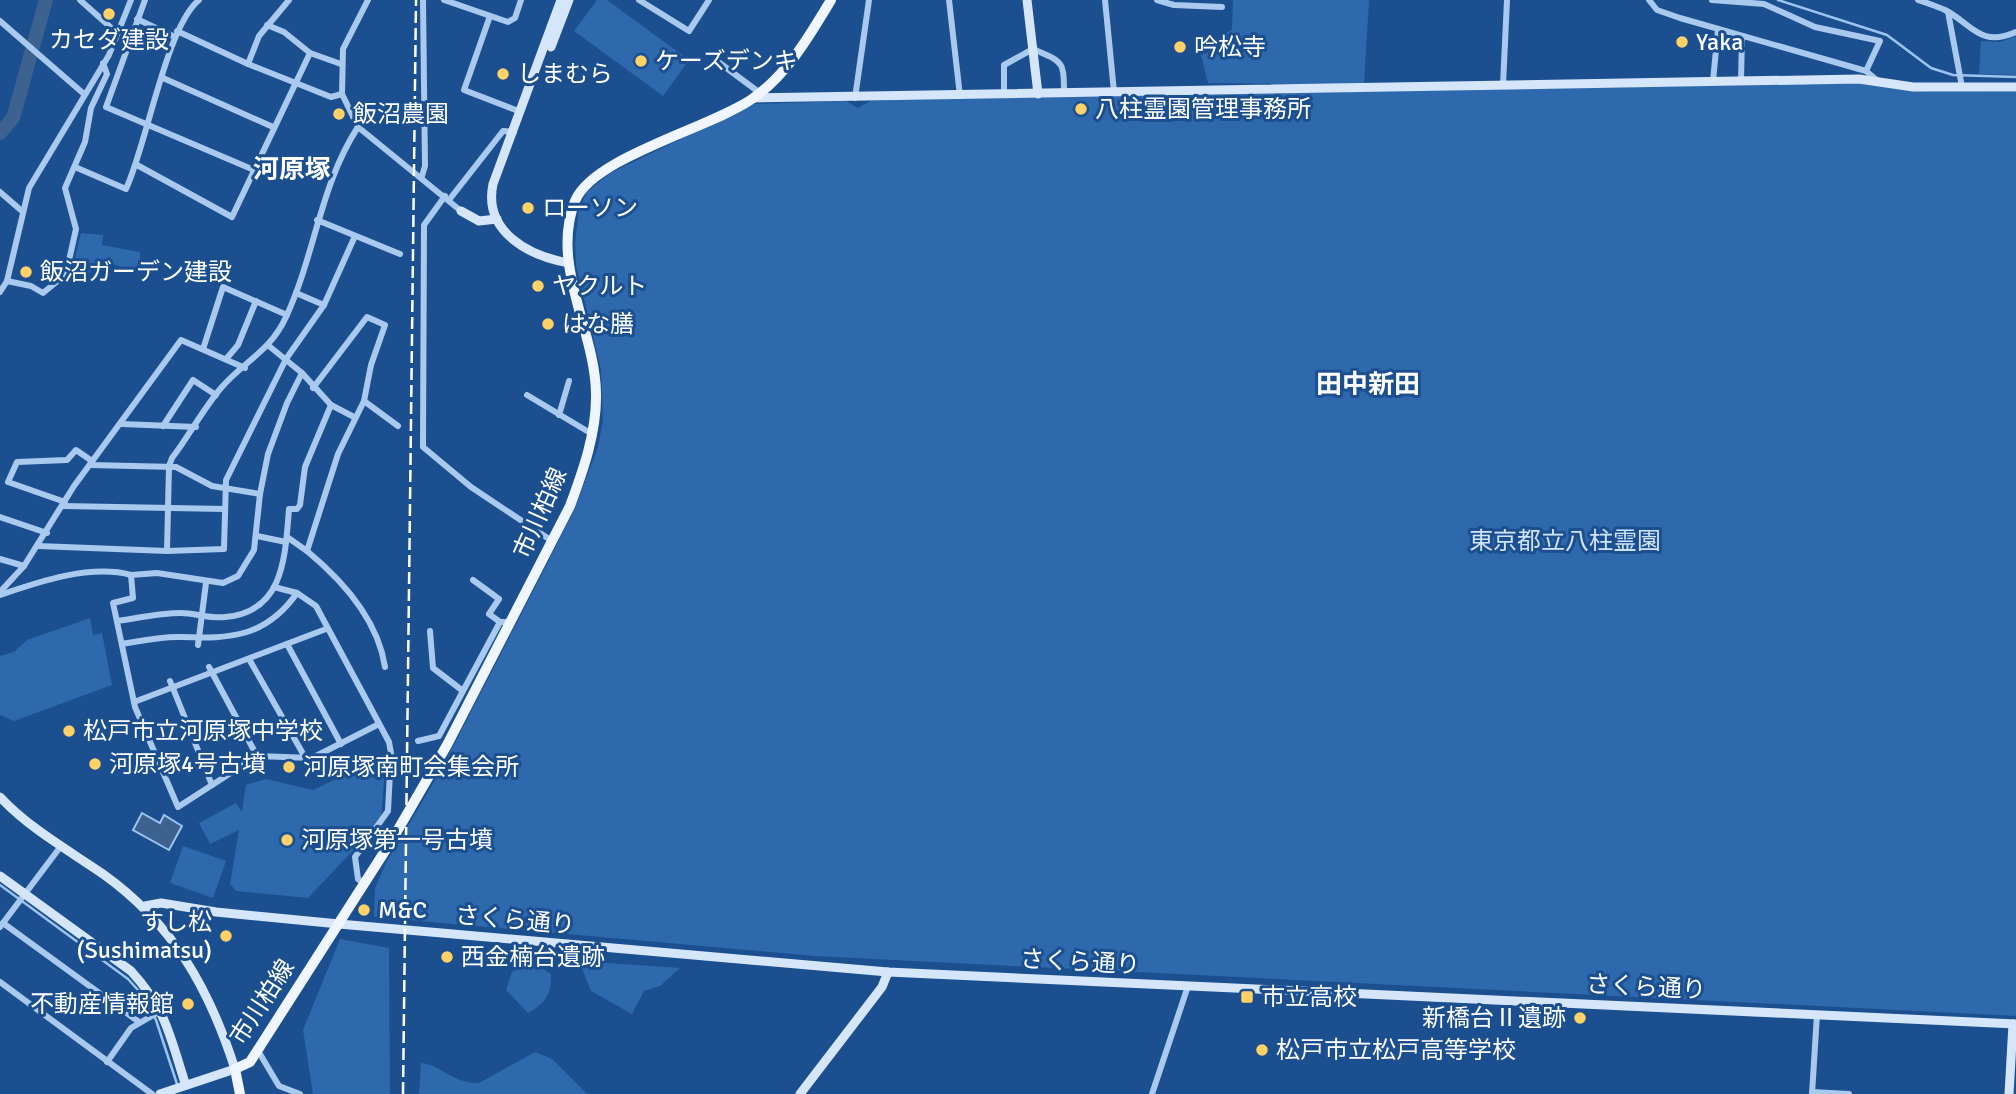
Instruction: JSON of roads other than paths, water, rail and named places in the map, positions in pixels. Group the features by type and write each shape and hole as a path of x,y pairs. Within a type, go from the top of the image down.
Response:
{"main road":[{"name":"市川柏線","path":"240,1094 235,1069 250,1062 365,884 454,733 505,622 570,506 592,434 596,393 593,363 569,263 575,201 595,175 756,96 802,46 831,0"}],"street":[{"path":"80,0 117,33"},
{"path":"0,292 7,281 30,188 43,159 103,64 131,0"},
{"path":"145,0 106,107 254,170"},
{"path":"75,167 126,189 137,165 176,34 199,0"},
{"path":"248,64 259,36 288,0"},
{"path":"368,0 343,50 341,64 342,94 358,127 400,158 461,211 479,221 497,219"},
{"path":"422,176 425,154 424,0"},
{"path":"444,0 512,21 522,0"},
{"path":"561,0 492,192 497,219 515,243 548,258 569,263"},
{"path":"497,219 500,184 569,0"},
{"path":"639,0 689,31 707,1"},
{"path":"855,98 869,0"},
{"path":"949,0 960,96"},
{"path":"1027,0 1038,94"},
{"path":"1105,0 1114,92"},
{"path":"1157,0 1174,5 1222,7"},
{"path":"1503,85 1507,0"},
{"path":"1649,0 1657,10 1866,71 1878,80"},
{"path":"1712,0 1764,4 1815,27 1880,41 1866,71"},
{"path":"1918,0 1948,12 1981,35 2004,37 2016,32"},
{"path":"1948,12 1962,87"},
{"path":"490,16 464,90 522,112"},
{"path":"137,19 331,97 342,94"},
{"path":"0,21 84,94"},
{"path":"267,24 284,32 310,53 341,64"},
{"path":"1713,81 1718,29"},
{"path":"1741,81 1742,36"},
{"path":"1004,95 1004,65 1033,49"},
{"path":"1033,49 1060,61 1064,66 1064,93"},
{"path":"137,165 232,217 310,53"},
{"path":"717,61 756,96 855,98 1713,81 1878,80 1913,87 2016,87"},
{"path":"7,281 31,286 43,293 66,274 76,229 65,188 85,142 91,108 107,74 103,64"},
{"path":"163,78 274,127"},
{"path":"167,551 169,466 216,395 269,346 287,315 341,152 358,127"},
{"path":"514,132 503,131 424,225 423,447 471,487 552,541"},
{"path":"0,192 23,212"},
{"path":"317,220 400,254"},
{"path":"38,546 167,551 225,549 226,480 286,359 324,305 355,236"},
{"path":"203,349 223,287 287,315"},
{"path":"296,293 324,305"},
{"path":"227,358 238,345 256,301"},
{"path":"307,551 338,454 354,416 364,401 371,365 385,325 367,317 313,387"},
{"path":"0,594 24,566 91,463 181,340 245,368"},
{"path":"269,346 302,373 331,405 354,416"},
{"path":"0,594 43,580 75,574 157,573 206,583 223,583 237,576 254,550 260,494 268,454 287,403 302,373"},
{"path":"163,426 193,380 216,395"},
{"path":"559,415 569,381"},
{"path":"527,395 592,434"},
{"path":"364,401 398,426"},
{"path":"117,621 173,613 224,617 251,610 274,587 281,573 289,509 297,509 300,505 305,467 331,405"},
{"path":"122,424 196,427"},
{"path":"225,509 64,504 8,482 17,462 67,460 76,450 91,463 169,466 212,486 260,494"},
{"path":"0,517 47,533"},
{"path":"257,536 286,540 307,551 338,576 349,590 382,649 385,667"},
{"path":"0,559 24,566"},
{"path":"131,575 133,598 113,603 134,702 178,807 257,756 306,759 379,724"},
{"path":"418,741 439,736 505,622 489,614 499,599 473,580"},
{"path":"198,642 206,583"},
{"path":"274,587 297,593 316,606 379,724 391,753 390,802 380,825 355,857 358,879 365,884"},
{"path":"122,644 198,642 256,630 283,613 297,593"},
{"path":"134,702 171,684 249,659 326,629"},
{"path":"430,631 433,668 463,691"},
{"path":"288,644 341,744"},
{"path":"249,659 306,759"},
{"path":"211,670 257,756"},
{"path":"171,684 212,785"},
{"path":"0,797 61,846 145,906 196,974 222,1027 235,1069 180,1085 160,1094"},
{"path":"61,846 1,925 139,1022"},
{"path":"0,876 23,899 131,971 156,1012 180,1085"},
{"name":"さくら通り","path":"145,906 161,903 216,912 339,924 888,972 2014,1024"},
{"path":"800,1094 882,987 888,972"},
{"path":"0,982 152,1094"},
{"path":"1152,1094 1188,986"},
{"path":"107,1062 139,1022 156,1012"},
{"path":"1817,1014 1812,1093 1849,1094"},
{"path":"2009,1094 2014,1024"},
{"path":"257,1049 279,1086 300,1094"}],"waterway":[{"path":"0,133 13,118 46,0"},
{"path":"1778,0 1887,35 1931,68 1953,75 2016,77"},
{"path":"0,885 128,979 146,999 156,1020 177,1084"}],"railway":[{"path":"403,1094 416,0"}],"place":[{"name":"カセダ建設","path":"109,14"},
{"name":"Yaka","path":"1682,42"},
{"name":"吟松寺","path":"1180,47"},
{"name":"ケーズデンキ","path":"641,61"},
{"name":"しまむら","path":"503,74"},
{"name":"八柱霊園管理事務所","path":"1081,109"},
{"name":"飯沼農園","path":"339,114"},
{"name":"ローソン","path":"528,208"},
{"name":"飯沼ガーデン建設","path":"26,272"},
{"name":"ヤクルト","path":"538,286"},
{"name":"はな膳","path":"548,324"},
{"name":"松戸市立河原塚中学校","path":"69,731"},
{"name":"河原塚4号古墳","path":"95,764"},
{"name":"河原塚南町会集会所","path":"289,767"},
{"name":"河原塚第一号古墳","path":"287,840"},
{"name":"M&C","path":"364,910"},
{"name":"すし松 (Sushimatsu)","path":"226,936"},
{"name":"西金楠台遺跡","path":"447,957"},
{"name":"市立高校","path":"1247,997"},
{"name":"不動産情報館","path":"188,1004"},
{"name":"新橋台Ⅱ遺跡","path":"1580,1018"},
{"name":"松戸市立松戸高等学校","path":"1262,1050"}],"district":[{"name":"河原塚","path":"292,169"},
{"name":"田中新田","path":"1368,384"}],"park label":[{"name":"東京都立八柱霊園","path":"1565,541"}]}
